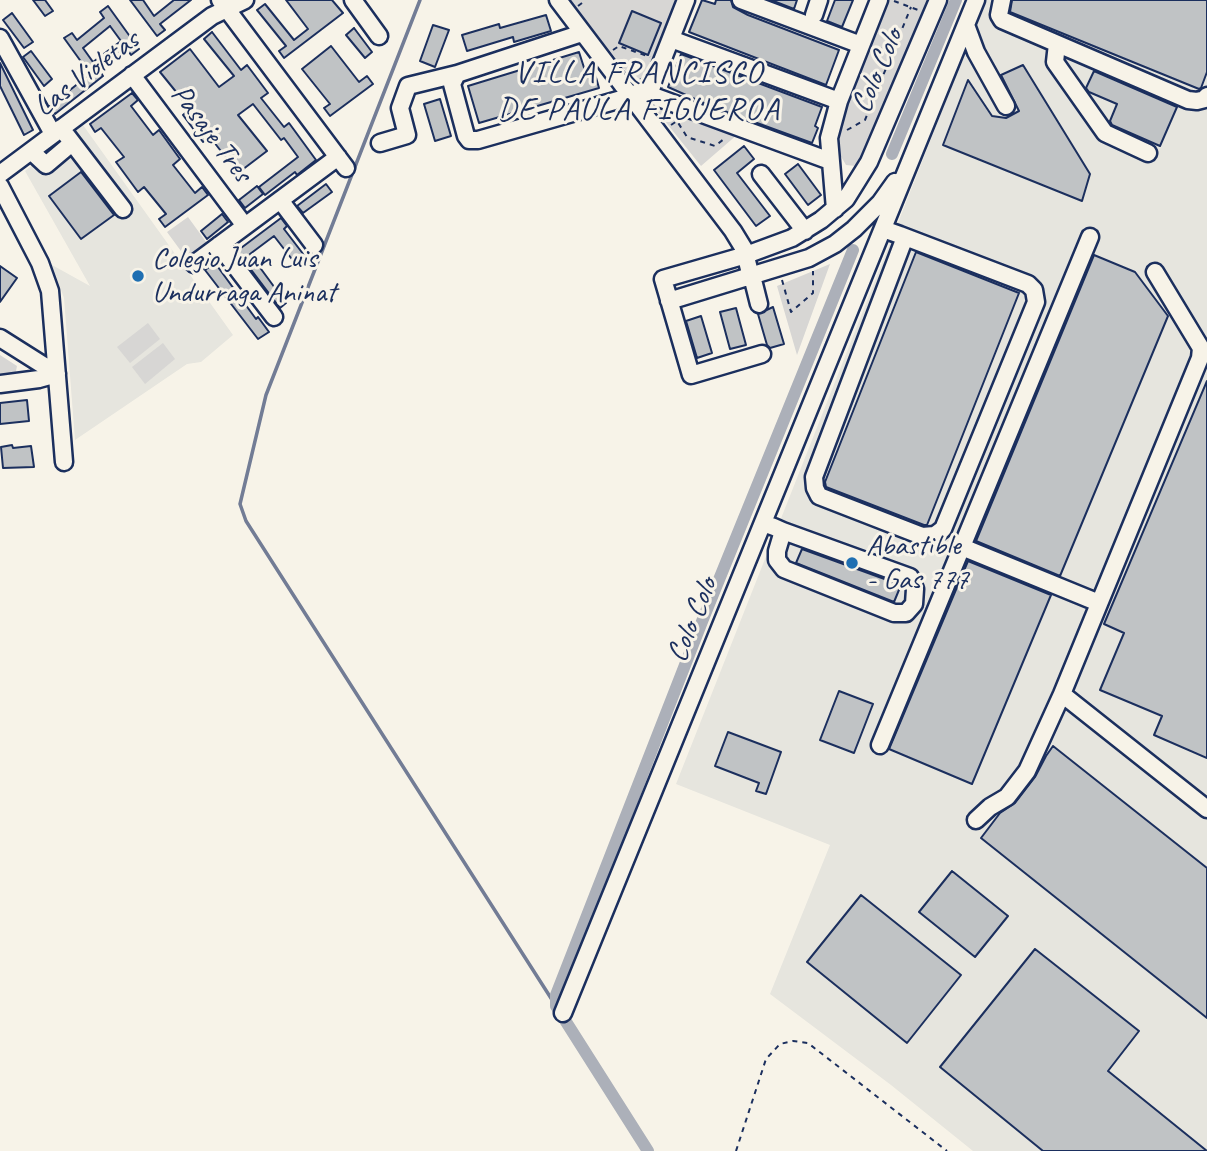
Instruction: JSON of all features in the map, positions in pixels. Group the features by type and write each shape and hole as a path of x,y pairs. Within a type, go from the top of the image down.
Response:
{"street":[{"name":"Las Violetas","path":"0,174 212,16 223,5 245,0"},
{"path":"353,0 379,36"},
{"path":"558,0 582,33 644,95 733,231 746,255 759,303"},
{"path":"644,95 686,0"},
{"path":"741,0 862,43"},
{"path":"835,209 829,141 839,101 879,0"},
{"name":"Colo Colo","path":"911,160 880,203 835,244 809,258 669,301 663,279 746,255 805,231 846,199 862,175 938,0"},
{"name":"Colo Colo","path":"563,1013 976,0"},
{"path":"1002,0 999,15 1002,20 1188,100 1197,102 1207,96"},
{"path":"194,264 280,200 342,163 223,5"},
{"path":"966,24 976,52 1006,106"},
{"path":"380,143 407,135 400,108 408,86 457,74 582,33"},
{"path":"0,38 57,131 72,143 123,209"},
{"path":"671,39 839,101"},
{"path":"1057,44 1055,62 1105,133 1148,153"},
{"path":"952,58 976,52"},
{"path":"457,74 452,83 466,136 474,141 644,95 830,161 838,172 849,176 862,175"},
{"name":"Pasaje Tres","path":"132,75 245,226"},
{"path":"31,151 46,164 72,143"},
{"path":"761,174 805,231"},
{"path":"0,186 48,280 52,301 64,462"},
{"path":"280,200 314,246"},
{"path":"883,229 905,237 1028,284 1034,290 1035,302 943,529 935,535 922,536 819,496 815,488 814,477 905,237"},
{"path":"849,233 857,233 866,238 875,248"},
{"path":"880,745 1090,237"},
{"path":"219,245 274,317"},
{"path":"976,820 1007,797 1027,771 1202,366 1201,348 1155,272"},
{"path":"669,301 691,375 762,354"},
{"path":"0,338 57,374"},
{"path":"0,384 39,380 57,374"},
{"path":"763,523 909,577 915,589 914,604 905,613 894,613 784,569 777,551 783,531"},
{"path":"962,547 1099,603"},
{"path":"1062,694 1207,809"}],"path":[{"path":"578,6 586,0"},
{"path":"892,0 932,16"},
{"path":"829,141 865,120 911,7"},
{"path":"862,43 892,53"},
{"path":"612,51 619,46 656,59"},
{"path":"669,127 677,121 687,137 715,146 727,136 731,125"},
{"path":"782,279 791,312 813,293 813,267"},
{"path":"736,1151 766,1059 780,1045 793,1041 808,1043 947,1151"}],"shaded area":[{"path":"569,0 676,0 644,83 638,86"},
{"path":"885,0 928,0 863,154 856,166 846,165 839,153 837,129"},
{"path":"986,0 1207,0 1207,1151 973,1151 770,994 830,845 676,784"},
{"path":"658,106 738,134 701,166 656,110"},
{"name":"Colegio Juan Luis Undurraga Aninat","path":"83,125 233,335 201,362 187,364 75,440 64,298 52,265 90,286 25,171"},
{"path":"188,217 209,246 189,262 167,232"},
{"path":"830,264 797,355 777,286"},
{"path":"148,323 160,339 130,363 117,347"},
{"path":"163,343 175,359 145,384 132,367"},
{"path":"0,355 17,366 15,376 0,377"}],"building":[{"path":"33,0 45,0 53,11 45,16"},
{"path":"130,0 143,0 154,16 174,0 191,0 160,24 165,30 157,36"},
{"path":"286,0 332,0 343,13 284,58 279,51 286,46 257,10 265,4 294,40 308,29"},
{"path":"702,0 715,4 716,0 731,0 733,7 748,15 839,50 826,85 689,32"},
{"path":"771,0 797,0 794,9"},
{"path":"835,0 853,0 842,27 827,21"},
{"path":"1012,0 1207,0 1207,72 1201,88 1010,12"},
{"path":"108,6 139,49 131,55 127,49 99,70 103,76 55,114 50,106 90,74 64,38 72,33 77,40 104,18 100,12","holes":["110,26 121,41 93,62 83,48"]},
{"path":"632,11 661,23 648,55 619,43"},
{"path":"12,13 33,42 24,48 3,20"},
{"path":"546,15 551,31 514,42 513,37 467,51 462,35 499,24 500,28"},
{"path":"433,25 449,30 435,67 420,61"},
{"path":"354,28 372,52 365,58 346,35"},
{"path":"212,32 241,70 247,65 268,93 261,98 284,127 289,123 316,160 265,195 259,187 298,157 284,138 281,140 253,104 238,115 267,151 238,173 210,137 203,142 183,115 190,109 160,72 190,49 219,87 234,76 204,39"},
{"path":"331,46 359,82 367,76 373,84 330,116 324,108 330,104 302,69"},
{"path":"31,51 52,79 44,86 23,57"},
{"path":"579,52 587,77 595,74 599,88 479,123 468,86"},
{"path":"681,54 822,107 812,143 713,107 668,87"},
{"path":"0,63 33,130 24,135 0,86"},
{"path":"1023,65 1090,174 1082,201 943,145 968,80 992,116 1006,118 1019,111 1001,75"},
{"path":"1094,71 1177,107 1160,146 1112,125 1110,121 1117,104 1089,92 1086,88"},
{"path":"132,93 138,100 131,106 153,135 159,130 180,159 173,165 195,193 202,187 208,195 165,227 159,219 166,214 144,187 138,192 116,162 124,157 101,128 95,132 90,124"},
{"path":"440,99 451,136 435,141 424,104"},
{"path":"744,146 754,159 737,173 770,216 756,226 714,170"},
{"path":"798,164 821,195 808,205 785,174"},
{"path":"81,172 114,215 81,239 49,196"},
{"path":"326,184 332,192 303,213 297,206"},
{"path":"257,186 263,194 245,208 239,200"},
{"path":"222,214 228,222 207,239 201,231"},
{"path":"281,218 287,226 284,229 307,259 298,267 274,236 250,254 286,303 280,308 237,251"},
{"path":"916,252 1019,293 927,525 826,487 825,482"},
{"path":"1094,255 1135,272 1168,316 1060,576 976,541"},
{"path":"215,263 256,319 258,317 269,332 258,339 205,270"},
{"path":"0,266 17,278 0,302"},
{"path":"773,307 784,344 770,348 758,314"},
{"path":"736,308 746,345 730,349 720,312"},
{"path":"701,316 712,353 697,358 686,321"},
{"path":"1207,381 1207,758 1154,735 1162,716 1100,690 1124,633 1104,624"},
{"path":"27,400 29,421 0,424 0,403"},
{"path":"12,445 13,448 31,446 34,467 3,468 1,447"},
{"path":"802,549 901,585 894,602 796,563"},
{"path":"968,561 1051,595 972,784 889,749"},
{"path":"839,691 873,704 854,753 820,740"},
{"path":"728,732 781,752 766,794 756,791 759,783 715,766"},
{"path":"1053,746 1207,868 1207,1018 981,838 1000,813 1015,803 1035,777"},
{"path":"952,871 1008,916 975,957 919,912"},
{"path":"861,895 961,975 907,1043 807,962"},
{"path":"1035,949 1139,1031 1108,1071 1207,1151 1043,1151 940,1067"}],"waterway":[{"path":"420,0 266,395 240,504 246,521 556,1006"},
{"path":"892,154 956,0"},
{"path":"648,1151 556,1006 556,995 703,619 853,250"}],"place":[{"name":"Colegio Juan Luis Undurraga Aninat","path":"138,276"},
{"name":"Abastible - Gas 777","path":"852,563"}],"district":[{"name":"VILLA FRANCISCO DE PAULA FIGUEROA","path":"639,92"}]}
